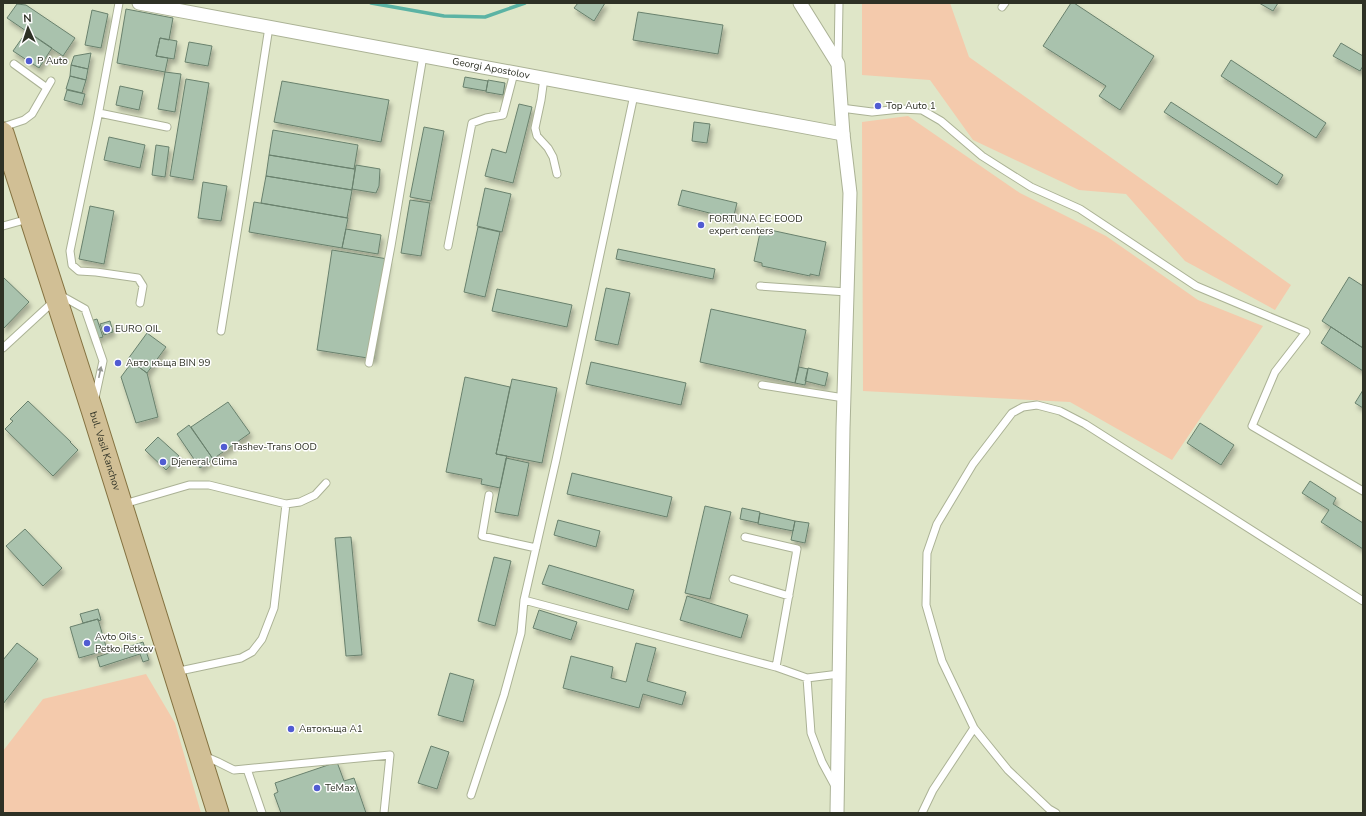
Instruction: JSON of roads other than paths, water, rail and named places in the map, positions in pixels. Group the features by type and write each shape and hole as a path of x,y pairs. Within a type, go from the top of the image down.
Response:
{"main road":[{"name":"bul. Vasil Kanchov","path":"3,133 219,812"}],"street":[{"name":"Georgi Apostolov","path":"139,3 843,134"},
{"path":"800,3 838,64 843,134 850,193 844,398 837,813"}],"lane":[{"path":"119,3 99,113 70,251 72,265 79,271 138,278 143,286 140,303"},
{"path":"838,64 839,3"},
{"path":"839,12 842,3"},
{"path":"221,331 269,27"},
{"path":"369,363 391,246 423,56"},
{"path":"14,64 47,88"},
{"path":"448,246 472,123 486,118 503,115 514,73"},
{"path":"544,78 535,128 537,136 548,148 553,157 557,174"},
{"path":"3,127 24,120 32,114 51,81"},
{"path":"470,795 504,695 521,633 524,600 558,452 634,95"},
{"path":"841,108 872,112 900,109 922,110 941,121 982,156 1031,187 1080,209 1196,286 1306,332 1275,372 1252,426 1363,491"},
{"path":"99,113 167,127"},
{"path":"3,226 30,218"},
{"path":"760,286 847,292"},
{"path":"3,348 55,296"},
{"path":"762,384 844,398"},
{"path":"1056,813 1049,809 1008,770 974,728 942,661 926,605 928,553 937,524 973,464 1012,413 1023,407 1037,405 1060,411 1085,424 1363,601"},
{"path":"122,504 189,485 209,485 286,504 300,502 315,495 326,483"},
{"path":"489,495 482,536 536,548"},
{"path":"174,672 241,658 252,652 262,639 274,608 286,504"},
{"path":"745,537 797,550 776,668"},
{"path":"733,579 789,596"},
{"path":"524,600 776,668 807,678 839,674"},
{"path":"807,678 811,733 822,762 837,789"},
{"path":"922,813 933,790 974,728"},
{"path":"202,762 218,762 234,770 390,755 384,813"},
{"path":"247,769 262,813"}],"waterway":[{"path":"371,3 444,16 485,17 525,3"}],"place":[{"name":"P Auto","path":"29,61"},
{"name":"Top Auto 1","path":"878,106"},
{"name":"FORTUNA EC EOOD expert centers","path":"701,225"},
{"name":"EURO OIL","path":"107,329"},
{"name":"Авто къща BIN 99","path":"118,363"},
{"name":"Tashev-Trans OOD","path":"224,447"},
{"name":"Djeneral Clima","path":"163,462"},
{"name":"Avto Oils - Petko Petkov","path":"87,643"},
{"name":"Автокъща А1","path":"291,729"},
{"name":"TeMax","path":"317,788"}]}
